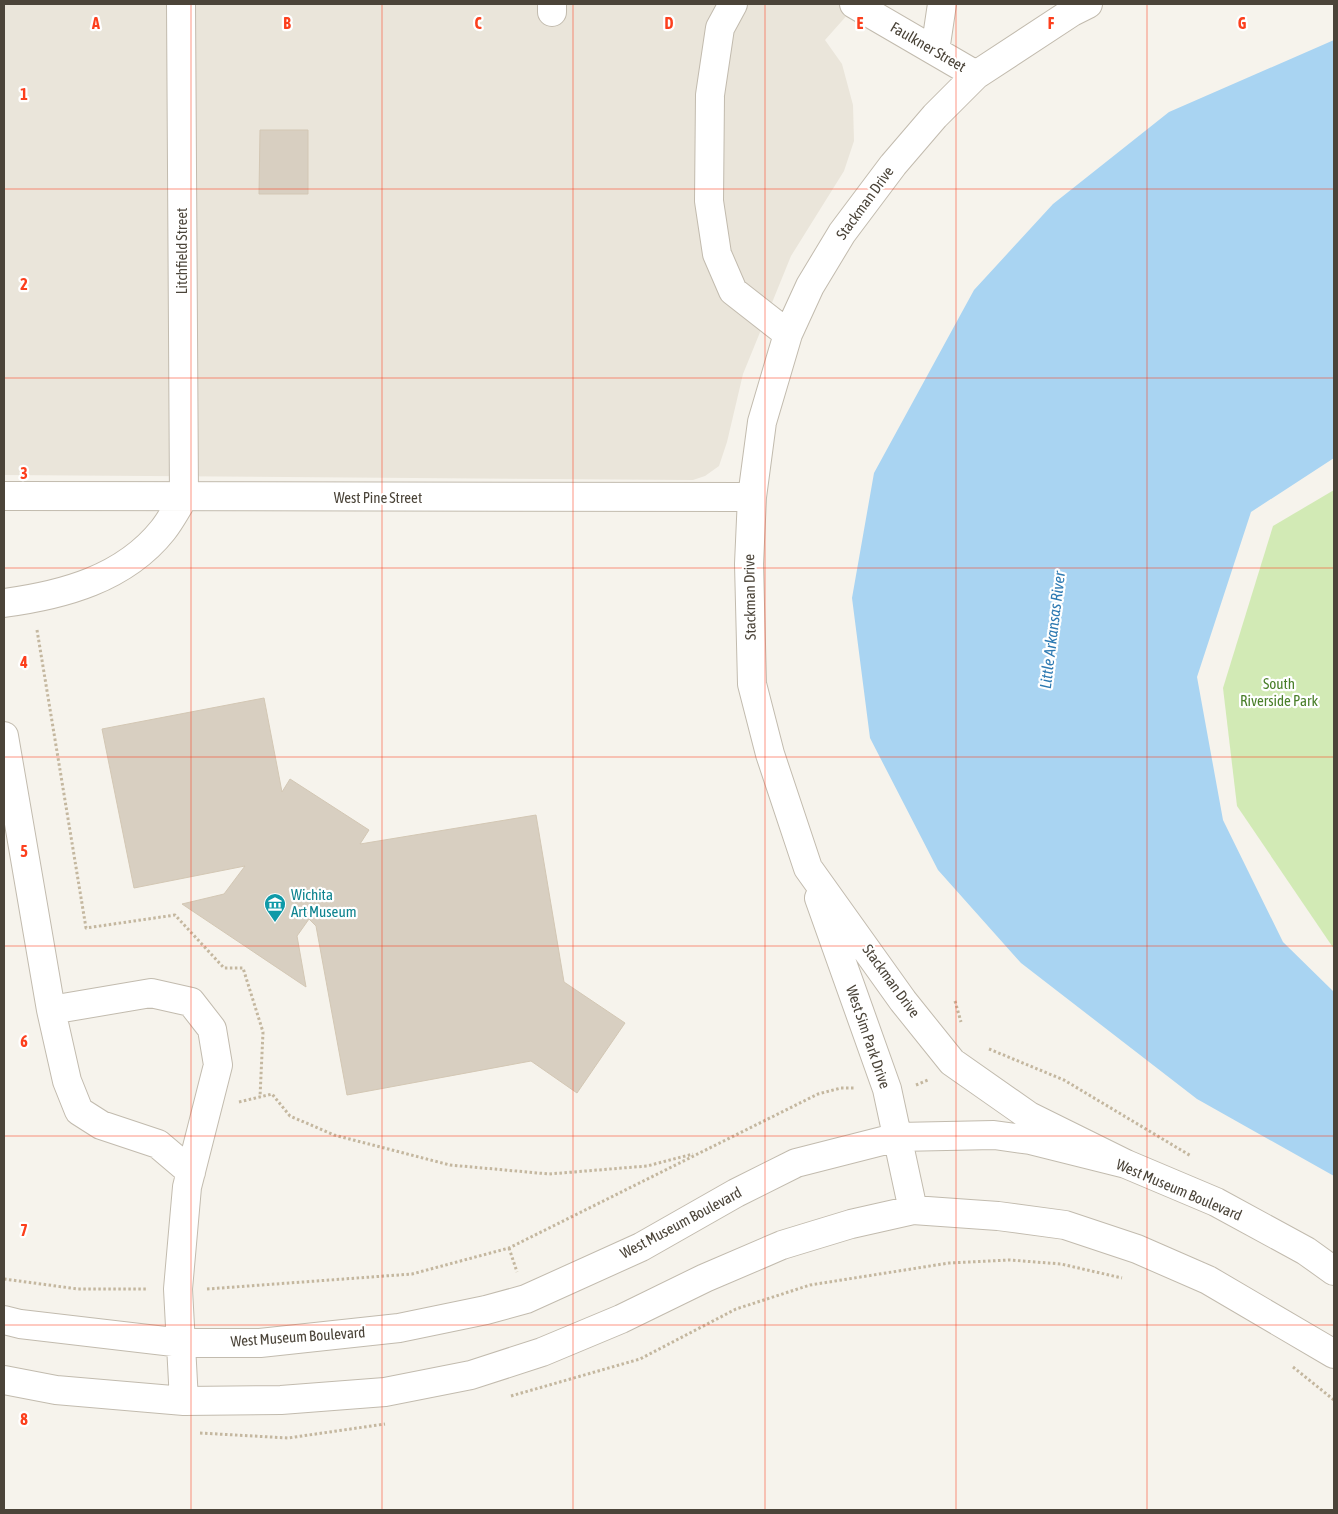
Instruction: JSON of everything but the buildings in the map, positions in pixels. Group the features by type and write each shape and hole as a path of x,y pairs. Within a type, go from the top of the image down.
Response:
{"street":[{"name":"Litchfield Street","path":"181,4 184,498"},
{"path":"733,4 720,28 710,95 709,201 717,254 733,291 788,334"},
{"name":"Faulkner Street","path":"854,4 976,75"},
{"path":"935,51 942,4"},
{"name":"Stackman Drive","path":"1088,4 1072,12 976,75 913,140 842,233 810,286 788,334 762,422 752,498 749,564 752,684 770,754 808,868 903,1001 952,1062 1029,1116 1126,1164"},
{"name":"West Pine Street","path":"4,496 184,498 752,498"},
{"path":"4,603 47,597 90,583 137,556 163,530 184,498"},
{"path":"4,736 6,764 50,1010 67,1081 79,1111 101,1125 158,1144 191,1172"},
{"name":"West Sim Park Drive","path":"808,868 887,1089 913,1210"},
{"path":"50,1010 151,993 191,1002 212,1029 218,1064 187,1187 178,1289 184,1401"},
{"name":"West Museum Boulevard","path":"4,1320 20,1324 182,1343 260,1343 390,1329 486,1310 526,1299 640,1247 736,1193 796,1163 898,1137 994,1135 1030,1140 1126,1164 1216,1202 1306,1251 1334,1271"},
{"path":"4,1380 56,1390 184,1401 281,1400 385,1392 471,1376 542,1352 782,1245 851,1224 913,1210 998,1216 1065,1225 1137,1250 1208,1280 1334,1354"}],"path":[{"path":"37,630 86,928 175,915 224,968 243,968 263,1032 260,1097"},
{"path":"4,1279 78,1289 219,1290 412,1274 509,1248 818,1094 841,1088 887,1089 922,1084 952,1062 966,1042 999,1052 1064,1080 1194,1158"},
{"path":"205,1111 272,1094 290,1116 334,1135 450,1165 549,1174 647,1166 701,1152"},
{"path":"508,1397 640,1359 736,1309 819,1284 949,1263 1010,1260 1061,1264 1130,1280"},
{"path":"1287,1363 1334,1400"},
{"path":"191,1433 288,1438 388,1424"}],"shaded area":[{"path":"4,4 857,4 825,40 842,64 853,105 854,141 844,171 791,256 743,374 727,442 719,466 705,476 693,480 4,475"}],"green space":[{"name":"South Riverside Park","path":"1334,490 1334,949 1237,806 1223,688 1273,526"}],"water":[{"name":"Little Arkansas River","path":"1334,40 1334,458 1251,512 1197,677 1223,820 1283,942 1334,992 1334,1176 1197,1099 1021,963 938,870 870,738 852,598 874,473 974,290 1053,204 1169,112"}],"place":[{"name":"Wichita Art Museum","path":"275,923"}]}
